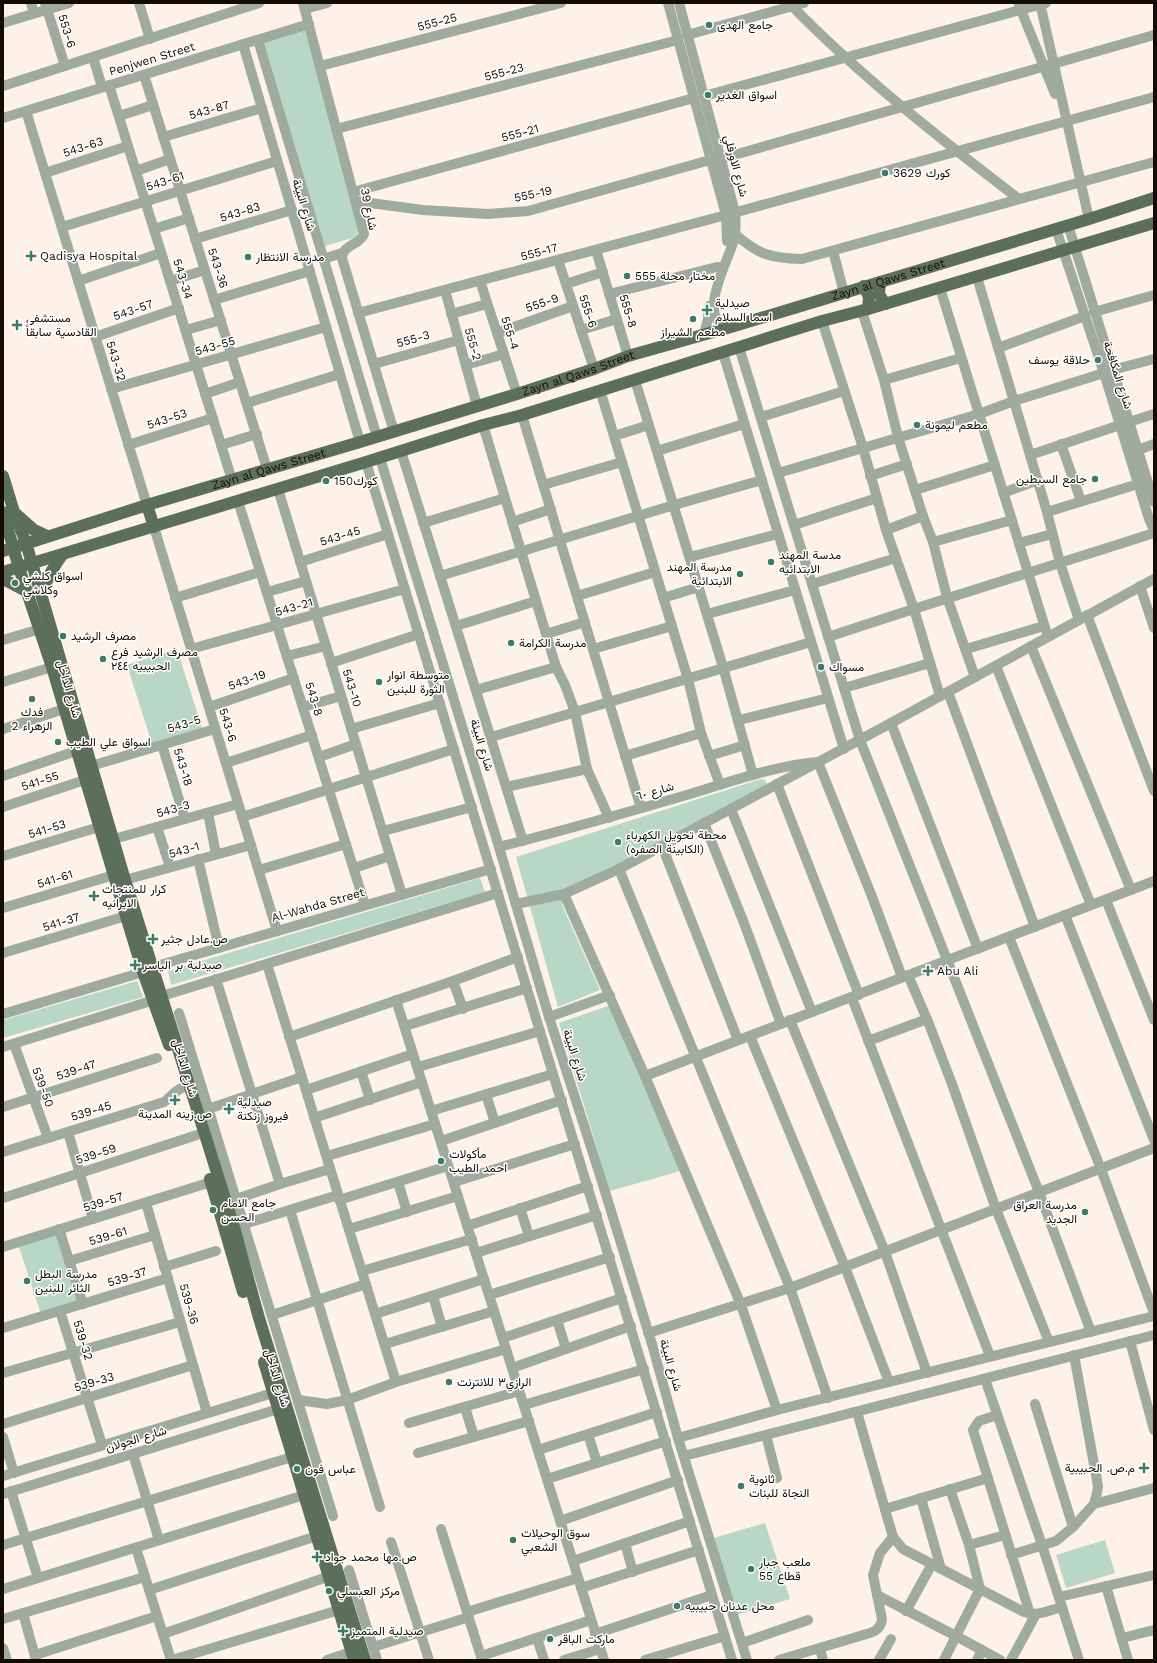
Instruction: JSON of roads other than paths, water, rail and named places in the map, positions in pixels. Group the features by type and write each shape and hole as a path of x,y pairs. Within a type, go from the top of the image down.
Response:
{"main road":[{"name":"Zayn al Qaws Street","path":"8,549 147,505 517,394 594,369 628,356 732,327 1154,198"},
{"name":"Zayn al Qaws Street","path":"3,572 380,458 483,425 571,400 822,321 865,310 1069,250 1154,223"},
{"path":"880,282 879,294 885,304"},
{"path":"864,286 869,297 865,310"},
{"path":"567,378 564,391 571,400"},
{"path":"542,386 548,390 552,396 549,406"},
{"path":"313,456 319,476"},
{"name":"شارع الداخل","path":"3,476 8,549 19,568 40,629 126,916 148,969 191,1086 234,1227 259,1318 365,1660"},
{"path":"147,505 154,527"},
{"path":"6,516 47,536"},
{"name":"شارع الداخل","path":"6,516 26,543 114,840 148,969"},
{"path":"42,595 50,572 62,555"},
{"path":"3,578 28,592"},
{"name":"شارع الداخل","path":"191,1086 197,1135 292,1457 330,1576 353,1656"}],"street":[{"path":"31,3 34,13"},
{"path":"3,23 34,13 46,6 69,3"},
{"path":"139,3 150,38"},
{"name":"Penjwen Street","path":"3,86 259,3"},
{"path":"304,6 327,3"},
{"name":"555-25","path":"320,66 561,3"},
{"name":"شارع الاورفلي","path":"668,3 678,40 699,97"},
{"name":"شارع الاورفلي","path":"679,3 687,34 699,97 730,214 731,234 710,289 708,319 704,334"},
{"path":"687,34 790,5 804,3"},
{"path":"1042,4 1048,65"},
{"name":"555-21","path":"354,197 699,97 845,58 1019,6 1042,4"},
{"path":"790,5 845,58 956,152 1019,199"},
{"name":"553-6","path":"46,6 65,66"},
{"name":"شارع 39","path":"304,6 364,234 358,243 345,248 342,253"},
{"path":"1019,6 1048,65 1067,121 1082,182 1089,219"},
{"name":"Penjwen Street","path":"3,118 309,24"},
{"name":"555-19","path":"354,197 423,210 488,214 528,211 903,107 1154,35"},
{"name":"شارع البيئة","path":"258,40 376,437"},
{"name":"555-23","path":"336,129 678,40"},
{"name":"شارع البيئة","path":"243,44 360,442"},
{"name":"543-34","path":"93,57 119,116 232,480"},
{"name":"543-36","path":"144,75 267,469"},
{"name":"555-17","path":"358,313 730,214 1154,97"},
{"path":"119,116 153,105"},
{"name":"543-87","path":"163,137 262,108"},
{"name":"543-32","path":"26,111 147,505"},
{"name":"543-63","path":"45,173 128,146"},
{"path":"136,171 170,159"},
{"name":"543-61","path":"62,227 277,161"},
{"path":"731,234 756,251 768,256 802,259 1154,162"},
{"name":"543-83","path":"195,239 292,210"},
{"path":"154,229 188,218"},
{"name":"شارع المكافحة","path":"1068,225 1069,250"},
{"name":"شارع المكافحة","path":"1056,229 1069,250 1124,423 1147,481 1154,530"},
{"name":"555-8","path":"596,250 628,356"},
{"path":"833,251 844,292"},
{"path":"78,281 162,253"},
{"path":"323,259 342,253 342,258 394,432"},
{"name":"555-6","path":"558,260 594,369"},
{"path":"609,294 719,267"},
{"name":"شارع الاورفلي","path":"719,267 714,314 720,324 732,327"},
{"path":"170,281 205,270"},
{"path":"214,300 310,271"},
{"path":"566,284 603,272"},
{"path":"977,277 1038,480 1060,563 1154,791"},
{"name":"555-4","path":"480,281 517,394"},
{"path":"940,288 1048,637"},
{"name":"555-2","path":"445,290 477,406"},
{"path":"998,348 1090,314 1154,295"},
{"path":"451,314 487,304"},
{"name":"555-9","path":"497,332 573,306"},
{"name":"543-57","path":"95,337 179,308"},
{"path":"865,310 898,437 923,516 933,542 947,597 975,677"},
{"path":"581,330 617,319"},
{"path":"186,330 220,320"},
{"path":"822,321 863,448 886,530 914,609 930,663 944,694 1035,927"},
{"name":"543-55","path":"111,390 326,327"},
{"name":"555-3","path":"374,364 459,340"},
{"path":"740,347 860,740 946,961 1039,1192 1091,1332"},
{"path":"723,353 844,749"},
{"path":"466,365 504,354"},
{"path":"884,380 961,358"},
{"path":"778,473 979,414 1014,401 1154,358"},
{"path":"247,403 340,374"},
{"path":"635,380 739,720 753,776"},
{"path":"205,394 240,382"},
{"path":"600,390 688,679 701,733 720,785"},
{"path":"761,417 844,391"},
{"path":"1030,455 1154,414"},
{"path":"522,415 641,808"},
{"name":"543-53","path":"128,445 213,418"},
{"name":"شارع المكافحة","path":"1124,423 1138,450 1154,502"},
{"path":"657,451 744,424"},
{"path":"483,425 556,667 565,685 575,712 587,769 609,818"},
{"path":"614,436 649,425"},
{"path":"221,445 257,434"},
{"path":"1061,444 1082,501"},
{"path":"1138,450 1154,444"},
{"path":"401,451 523,841"},
{"name":"شارع البيئة","path":"380,458 476,770 549,1017 599,1172 678,1438 747,1660"},
{"path":"366,462 732,1660"},
{"path":"544,485 622,462"},
{"path":"870,476 907,464"},
{"path":"915,490 995,465"},
{"path":"440,576 762,480"},
{"path":"1003,493 1038,480"},
{"path":"1047,512 1147,481"},
{"name":"543-10","path":"278,489 402,894"},
{"path":"423,523 505,498"},
{"path":"794,524 877,498"},
{"name":"543-8","path":"238,501 365,905"},
{"path":"512,522 551,509"},
{"path":"886,530 923,516"},
{"path":"933,542 1012,520"},
{"name":"543-6","path":"154,527 277,931"},
{"path":"828,637 947,597 1028,574 1154,533"},
{"name":"543-45","path":"300,562 388,534"},
{"path":"690,557 778,534"},
{"path":"1019,543 1052,534"},
{"path":"784,554 801,549"},
{"path":"812,584 896,558"},
{"path":"175,598 260,572"},
{"path":"577,596 656,572"},
{"path":"516,904 564,894 619,869 844,749 1154,579"},
{"path":"267,592 306,581"},
{"path":"1140,586 1154,628"},
{"path":"663,598 699,587"},
{"name":"543-21","path":"191,649 405,589"},
{"path":"707,614 795,590"},
{"path":"456,626 536,601"},
{"path":"546,634 585,622"},
{"path":"593,649 672,626"},
{"path":"966,649 1044,626"},
{"path":"3,640 40,629"},
{"path":"331,663 419,634"},
{"path":"491,737 811,642"},
{"path":"287,656 326,646"},
{"path":"1031,646 1131,890"},
{"path":"844,688 930,663"},
{"path":"996,666 1091,906"},
{"path":"3,682 52,667"},
{"path":"476,690 556,667"},
{"name":"543-19","path":"209,707 294,678"},
{"path":"303,707 341,696"},
{"path":"739,720 828,698"},
{"path":"351,729 440,703"},
{"path":"3,730 64,709"},
{"path":"891,723 978,949"},
{"name":"543-5","path":"91,766 215,728"},
{"path":"625,756 701,733"},
{"path":"226,763 312,735"},
{"path":"319,757 356,744"},
{"name":"543-18","path":"162,745 185,819"},
{"path":"709,756 745,745"},
{"path":"242,817 454,749"},
{"path":"3,776 76,751"},
{"path":"818,762 905,976 927,1019 952,1084 996,1209 1049,1342"},
{"name":"شارع ٦٠","path":"499,847 609,818 753,776 801,764 818,762"},
{"path":"506,787 587,769"},
{"path":"462,774 476,770"},
{"name":"541-55","path":"3,807 85,780"},
{"path":"777,784 855,996 868,1040 990,1356"},
{"name":"543-3","path":"114,840 238,804"},
{"path":"383,831 472,807"},
{"path":"731,809 812,1012"},
{"path":"208,813 216,854"},
{"path":"704,823 744,923 885,1252 927,1373"},
{"name":"541-53","path":"3,856 99,827"},
{"path":"158,827 170,867"},
{"path":"259,870 346,844"},
{"name":"543-1","path":"125,880 251,845"},
{"path":"662,846 738,1040"},
{"path":"354,868 390,856"},
{"path":"198,860 219,948"},
{"name":"Al-Wahda Street","path":"3,1014 148,969 491,869"},
{"path":"619,869 790,1288 828,1398"},
{"name":"541-61","path":"3,908 114,875"},
{"path":"645,1076 1154,881"},
{"path":"3,1047 498,893"},
{"path":"564,894 645,1076 741,1305 777,1410"},
{"path":"1106,900 1154,1020"},
{"path":"1065,915 1154,1140"},
{"name":"541-37","path":"3,953 126,916"},
{"path":"678,1438 777,1410 1091,1332 1154,1314 1101,1169 1009,937"},
{"path":"289,1037 453,981 518,957"},
{"path":"267,964 396,1382"},
{"path":"216,980 280,1184"},
{"path":"453,981 463,1009"},
{"path":"405,1026 527,988"},
{"path":"549,1017 610,995"},
{"path":"396,1000 604,1660"},
{"path":"179,1013 191,1086 208,1109 333,1516"},
{"path":"868,1040 927,1019"},
{"path":"418,1067 540,1030"},
{"path":"750,1036 889,1382"},
{"name":"539-50","path":"14,1044 48,1138"},
{"path":"306,1090 413,1054"},
{"name":"539-47","path":"3,1107 157,1058"},
{"path":"361,1071 370,1100"},
{"path":"431,1111 553,1074"},
{"path":"208,1109 302,1077"},
{"path":"314,1118 422,1082"},
{"name":"539-45","path":"3,1152 164,1102 171,1098 176,1091 191,1086"},
{"path":"486,1094 495,1123"},
{"path":"441,1141 562,1100"},
{"path":"326,1156 435,1124"},
{"path":"68,1132 94,1219"},
{"name":"539-59","path":"3,1198 197,1135"},
{"path":"454,1182 575,1144"},
{"path":"648,1333 741,1305 790,1288 1154,1148"},
{"path":"244,1224 290,1210 398,1182 448,1166"},
{"path":"236,1199 330,1169"},
{"path":"467,1226 520,1208 586,1181 599,1172"},
{"name":"539-57","path":"3,1247 211,1182"},
{"path":"398,1182 407,1212"},
{"path":"349,1229 458,1196"},
{"name":"539-36","path":"146,1203 207,1413"},
{"path":"520,1208 529,1236"},
{"path":"290,1210 380,1507"},
{"path":"476,1253 597,1215"},
{"path":"59,1229 82,1304"},
{"name":"539-61","path":"69,1261 155,1235"},
{"path":"362,1271 472,1239"},
{"path":"164,1267 216,1251"},
{"path":"489,1295 610,1257"},
{"name":"539-37","path":"3,1328 168,1278"},
{"path":"375,1314 484,1279"},
{"path":"272,1315 366,1284"},
{"path":"433,1296 442,1327"},
{"path":"502,1338 622,1298"},
{"name":"539-32","path":"60,1311 102,1445"},
{"path":"384,1344 494,1311"},
{"path":"557,1320 566,1349"},
{"path":"3,1373 180,1322"},
{"path":"512,1368 631,1326"},
{"path":"684,1456 1154,1335"},
{"path":"1130,1341 1154,1430"},
{"path":"298,1400 327,1404 347,1400 396,1382 506,1349"},
{"path":"1011,1555 1056,1541 1073,1527 1094,1504 1098,1486 1074,1355"},
{"name":"539-33","path":"3,1424 193,1365"},
{"path":"524,1405 644,1369"},
{"path":"985,1378 1042,1545 1079,1660"},
{"path":"409,1423 519,1391"},
{"name":"شارع الجولان","path":"3,1476 273,1393"},
{"path":"1035,1404 1073,1527"},
{"path":"466,1407 474,1437"},
{"name":"شارع الجولان","path":"7,1493 278,1409"},
{"path":"538,1450 657,1412"},
{"path":"856,1412 893,1537 903,1549 980,1589 1033,1614"},
{"path":"997,1415 979,1421 973,1430 1011,1555 1033,1614"},
{"path":"418,1454 529,1421"},
{"path":"295,1435 307,1430"},
{"path":"588,1434 597,1463"},
{"path":"766,1435 777,1478"},
{"path":"3,1437 14,1473"},
{"path":"547,1479 666,1441"},
{"path":"132,1454 159,1540"},
{"path":"3,1545 292,1457"},
{"path":"885,1509 988,1478"},
{"path":"560,1522 678,1480"},
{"path":"1094,1504 1154,1488"},
{"path":"944,1660 980,1589 969,1545 950,1489"},
{"path":"7,1493 26,1538 38,1578"},
{"path":"3,1590 304,1495"},
{"path":"906,1611 937,1567 922,1498"},
{"path":"573,1562 690,1520"},
{"path":"441,1529 482,1658 591,1620"},
{"path":"969,1545 1005,1535"},
{"path":"149,1590 317,1536"},
{"path":"779,1660 820,1649 877,1630 882,1619 873,1575 880,1553 893,1537"},
{"path":"391,1542 429,1660"},
{"path":"625,1543 633,1572"},
{"path":"136,1548 171,1660 339,1610"},
{"path":"581,1588 699,1550"},
{"path":"349,1570 377,1660"},
{"path":"1011,1660 1033,1614 1060,1602 1106,1586 1154,1574"},
{"path":"163,1634 330,1576"},
{"path":"3,1619 145,1577"},
{"path":"373,1647 421,1633 468,1614 578,1578"},
{"path":"1106,1586 1128,1660"},
{"path":"595,1634 712,1595"},
{"path":"876,1595 1000,1660"},
{"path":"23,1613 35,1658 157,1616"},
{"path":"742,1643 808,1620"},
{"path":"1122,1638 1154,1630"},
{"path":"645,1660 659,1658 725,1636"},
{"path":"537,1638 544,1660"},
{"path":"879,1660 891,1639"},
{"path":"3,1648 7,1660"},
{"path":"564,1660 600,1648"},
{"path":"820,1649 823,1660"},
{"path":"977,1660 982,1650"},
{"path":"327,1660 353,1656"}],"place":[{"name":"جامع الهدى","path":"709,25"},
{"name":"اسواق الغدير","path":"708,95"},
{"name":"كورك 3629","path":"885,173"},
{"name":"Qadisya Hospital","path":"31,256"},
{"name":"مدرسة الانتظار","path":"248,257"},
{"name":"مختار محلة 555","path":"627,276"},
{"name":"صيدلية اسما السلام","path":"707,310"},
{"name":"مطعم الشيراز","path":"693,319"},
{"name":"مستشفى القادسية سابقاً","path":"17,325"},
{"name":"حلاقة يوسف","path":"1098,360"},
{"name":"مطعم ليمونة","path":"917,425"},
{"name":"جامع السبطين","path":"1095,479"},
{"name":"كورك150","path":"326,481"},
{"name":"مدسة المهند الابتدائيه","path":"771,562"},
{"name":"مدرسة المهند الابتدائية","path":"740,574"},
{"name":"اسواق كلشي وكلاشي","path":"15,583"},
{"name":"مصرف الرشيد","path":"63,636"},
{"name":"مدرسة الكرامة","path":"511,643"},
{"name":"مصرف الرشيد فرع الحبيبيه ٢٤٤","path":"103,659"},
{"name":"مسواك","path":"821,667"},
{"name":"متوسطة انوار الثورة للبنين","path":"379,682"},
{"name":"فدك الزهراء 2","path":"32,699"},
{"name":"اسواق علي الطيب","path":"58,742"},
{"name":"محطة تحويل الكهرباء (الكابينة الصفره)","path":"618,842"},
{"name":"كرار للمنتجات الايرانيه","path":"94,896"},
{"name":"ص.عادل جثير","path":"153,939"},
{"name":"صيدلية بر الياسر","path":"135,965"},
{"name":"Abu Ali","path":"928,971"},
{"name":"ص.زينه المدينة","path":"175,1100"},
{"name":"صيدلية فيروز زنكنة","path":"229,1109"},
{"name":"مأكولات احمد الطيب","path":"441,1161"},
{"name":"جامع الامام الحسن","path":"213,1210"},
{"name":"مدرسة العراق الجديد","path":"1085,1212"},
{"name":"مدرسة البطل الثائر للبنين","path":"27,1281"},
{"name":"الرازي٣ للانترنت","path":"449,1382"},
{"name":"م.ص. الحبيبية","path":"1144,1468"},
{"name":"عباس فون","path":"297,1469"},
{"name":"ثانوية النجاة للبنات","path":"741,1486"},
{"name":"سوق الوحيلات الشعبي","path":"513,1540"},
{"name":"ص.مها محمد جواد","path":"317,1557"},
{"name":"ملعب جبار قطاع 55","path":"751,1569"},
{"name":"مركز العبسلي","path":"329,1591"},
{"name":"محل عدنان حبيبيه","path":"677,1606"},
{"name":"صيدلية المتميز","path":"343,1631"},
{"name":"ماركت الباقر","path":"550,1639"}]}
